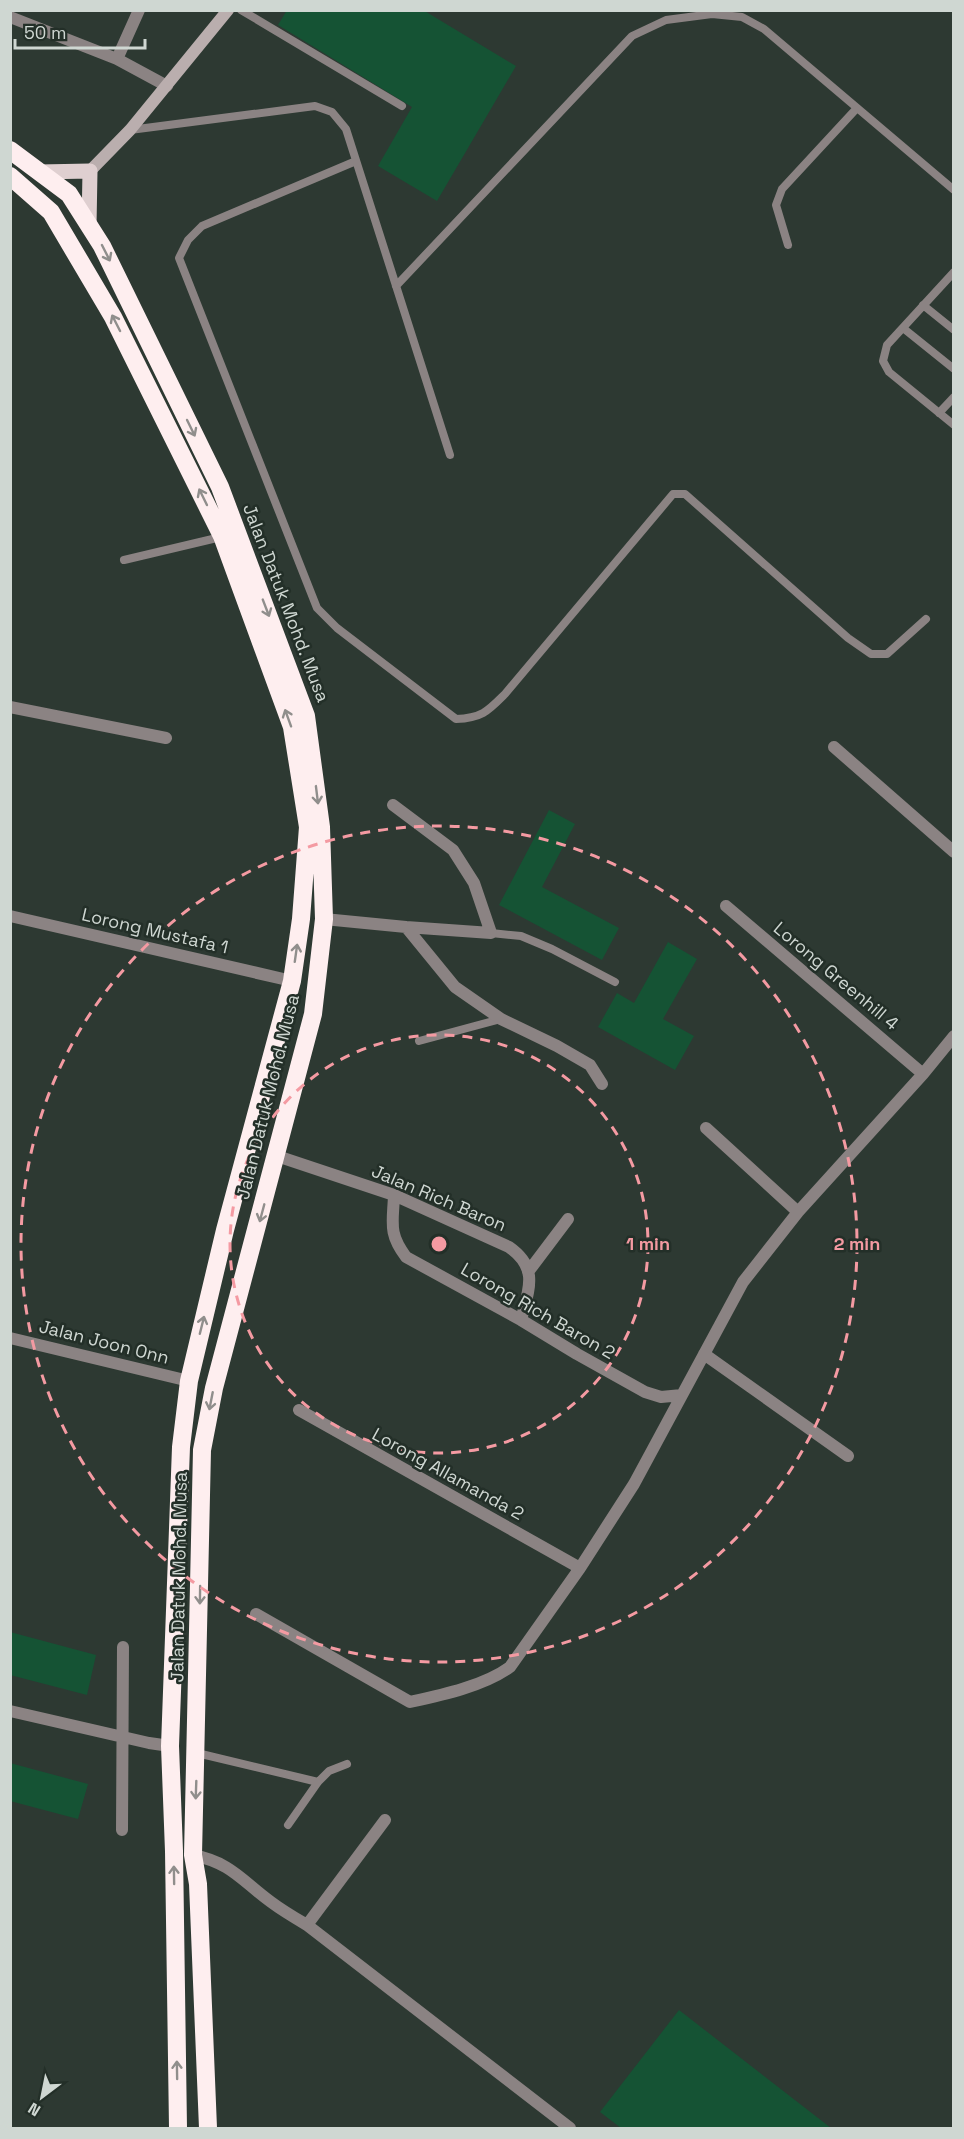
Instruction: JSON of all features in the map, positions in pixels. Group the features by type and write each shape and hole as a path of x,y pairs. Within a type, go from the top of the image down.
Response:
{"highway":[{"name":"Jalan Datuk Mohd. Musa","path":"10,150 69,194 102,246 220,486 306,716 321,826 324,919 314,1014 214,1388 202,1450 193,1855 198,1884 208,2128"},
{"name":"Jalan Datuk Mohd. Musa","path":"10,176 51,212 96,288 113,317 222,536 292,727 308,827 301,919 292,981 225,1230 189,1381 181,1447 171,1746 178,2128"},
{"path":"242,1172 263,1156 277,1156"}],"main road":[{"path":"39,172 90,171 89,226"}],"street":[{"path":"117,59 139,10"},
{"path":"90,171 130,130 228,10"},
{"path":"10,17 117,59 167,86"},
{"path":"10,707 166,738"},
{"path":"834,747 954,852"},
{"path":"324,919 491,933 474,883 453,850 393,805"},
{"name":"Lorong Greenhill 4","path":"726,906 922,1074"},
{"name":"Lorong Mustafa 1","path":"10,916 292,981"},
{"path":"405,927 455,987 501,1019 590,1065 603,1084"},
{"path":"256,1614 410,1702 438,1696 497,1677 510,1667 580,1568 634,1484 743,1282 798,1212 954,1036"},
{"path":"706,1128 798,1212"},
{"name":"Jalan Rich Baron","path":"277,1156 394,1195 509,1247 521,1256 528,1266 528,1272"},
{"name":"Lorong Rich Baron 2","path":"394,1195 392,1231 397,1245 406,1257 645,1392 661,1397 682,1395"},
{"path":"521,1320 528,1293 528,1272 568,1219"},
{"name":"Jalan Joon Onn","path":"10,1338 189,1381"},
{"path":"704,1354 848,1456"},
{"name":"Lorong Allamanda 2","path":"299,1410 580,1568"},
{"path":"122,1830 123,1647"},
{"path":"10,1711 171,1746"},
{"path":"307,1925 385,1820"},
{"path":"193,1855 210,1858 229,1867 269,1901 307,1925 570,2128"}],"lane":[{"path":"241,10 402,106"},
{"path":"396,286 632,36 666,20 712,14 742,17 764,29 954,190"},
{"path":"130,130 315,106 332,112 346,129 450,454"},
{"path":"788,245 776,205 782,189 857,108"},
{"path":"356,161 202,226 188,240 179,258 316,608 337,628 456,720 475,718 487,712 506,694 673,494 685,494 848,638 871,654 887,654 926,619"},
{"path":"954,272 887,345 882,361 890,372 954,425"},
{"path":"923,305 954,330"},
{"path":"903,328 954,369"},
{"path":"939,413 954,397"},
{"path":"124,560 222,536"},
{"path":"491,933 521,936 552,949 615,982"},
{"path":"418,1041 501,1019"},
{"path":"197,1753 318,1782"},
{"path":"288,1826 318,1782 329,1771 347,1764"}],"building":[{"path":"287,10 423,10 516,66 437,201 378,166 412,107 278,25"},
{"path":"549,810 575,824 542,887 619,928 602,960 499,905"},
{"path":"668,942 697,959 663,1019 694,1036 675,1070 598,1027 617,993 634,1003"},
{"path":"10,1632 96,1655 87,1695 10,1675"},
{"path":"10,1763 88,1784 78,1819 10,1801"},
{"path":"679,2010 831,2128 621,2128 600,2112"}]}
